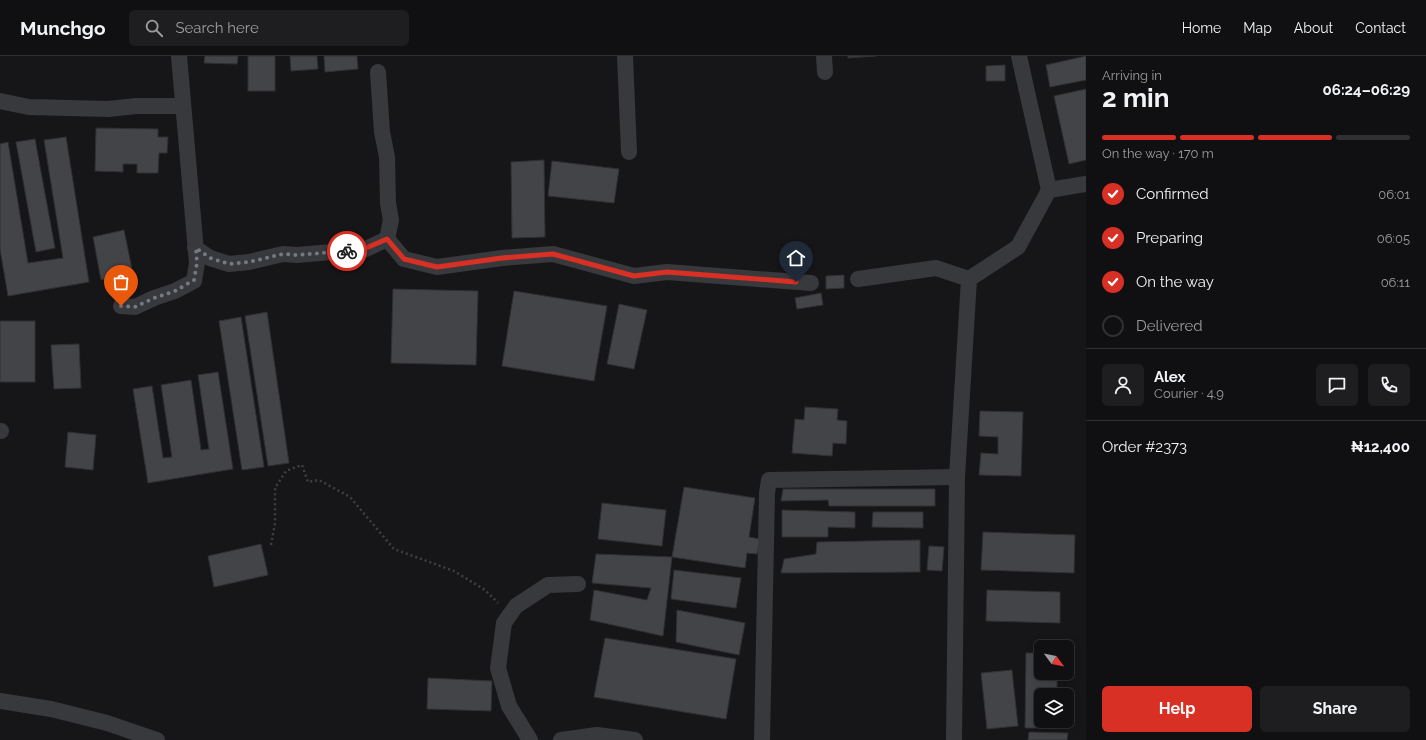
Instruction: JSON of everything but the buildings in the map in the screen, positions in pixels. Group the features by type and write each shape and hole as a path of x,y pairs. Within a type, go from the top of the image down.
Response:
{"street":[{"path":"121,306 135,307 154,298 175,291 194,280 197,263 196,248 179,56"},
{"path":"625,56 629,152"},
{"path":"824,56 825,72"},
{"path":"969,279 1018,247 1049,190 1019,56"},
{"path":"378,72 382,132 387,157 388,203 391,220 387,239"},
{"path":"0,102 29,107 108,110 136,106 183,106"},
{"path":"1049,190 1086,184"},
{"path":"196,248 210,258 229,264 249,262 283,254 297,255 366,248 387,239"},
{"path":"387,239 404,259 437,267 502,258 553,254 634,276 667,272 811,283"},
{"path":"858,279 936,268 969,279"},
{"path":"954,740 957,477 969,279"},
{"path":"762,740 767,493 769,480 957,477"},
{"path":"530,740 509,706 498,668 504,623 516,606 548,586 578,584"},
{"path":"0,701 51,709 107,723 156,740"},
{"path":"562,740 597,735 635,740"}],"path":[{"path":"271,545 275,523 275,488 286,471 302,465 308,482 319,480 350,497 394,549 454,571 485,590 510,614"}],"way so far":[{"path":"121,306 135,307 154,298 175,291 194,280 197,263 196,248 210,258 229,264 249,262 272,255 297,255 347,251"}],"route":[{"path":"347,251 366,248 387,239 404,259 437,267 502,258 553,254 634,276 667,272 796,282"}]}
